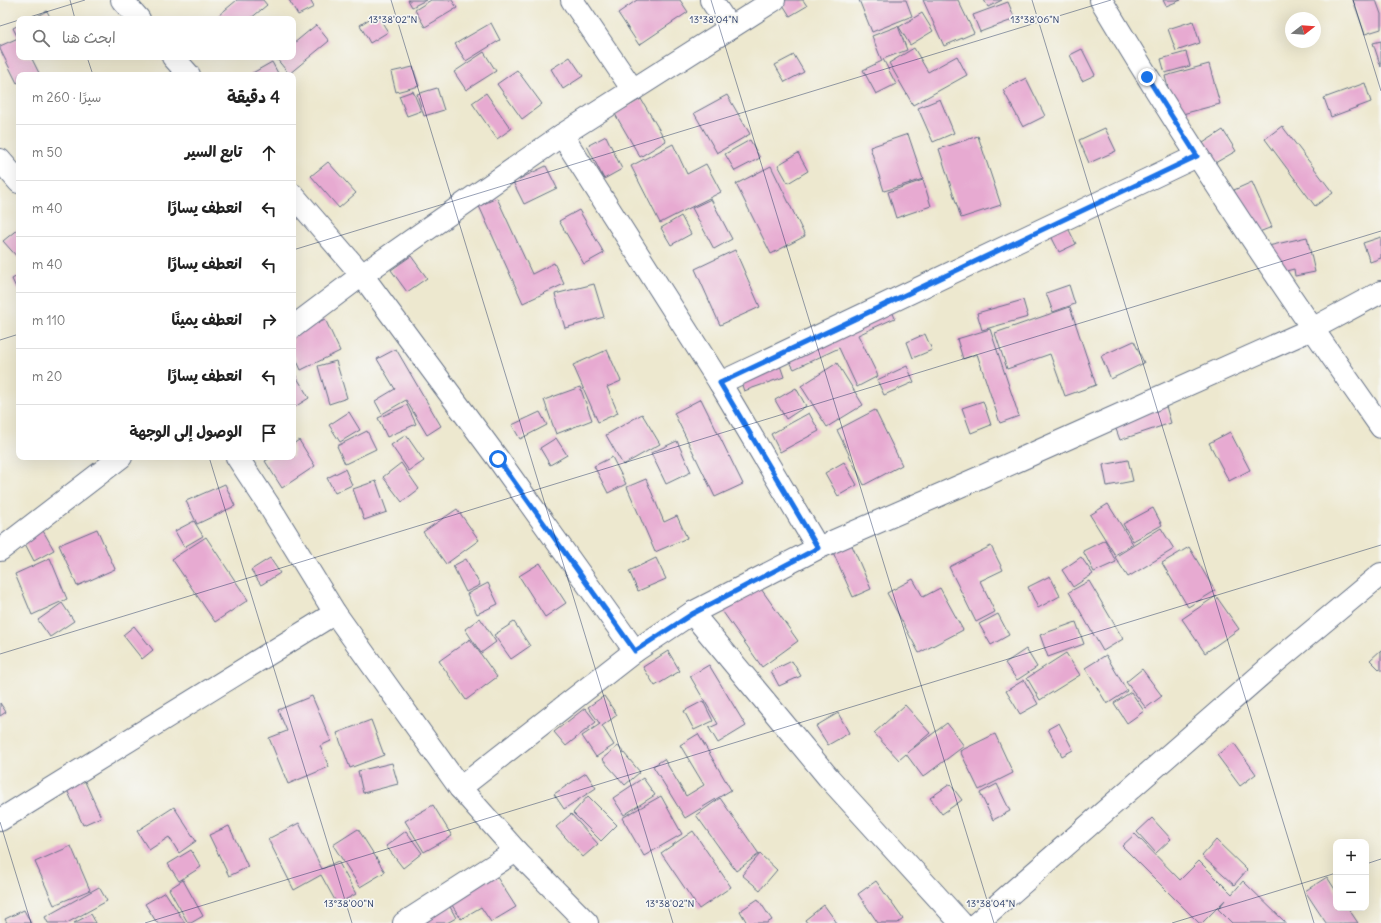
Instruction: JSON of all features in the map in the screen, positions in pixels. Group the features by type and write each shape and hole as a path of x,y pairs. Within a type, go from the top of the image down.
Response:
{"street":[{"path":"122,0 136,16"},
{"path":"572,0 633,90"},
{"path":"711,0 730,28"},
{"path":"296,325 362,275 562,135 774,0"},
{"path":"1101,0 1197,156 1312,329 1381,426"},
{"path":"176,60 186,72"},
{"path":"562,135 720,383 818,548"},
{"path":"720,383 1197,156"},
{"path":"0,160 16,179"},
{"path":"296,198 362,275 498,459 635,651"},
{"path":"460,788 635,651 692,614 818,548 1312,329 1381,292"},
{"path":"0,550 117,460"},
{"path":"239,460 272,510 335,613 460,788 516,851 587,923"},
{"path":"977,923 1279,659 1381,574"},
{"path":"0,820 335,613"},
{"path":"692,614 828,777 961,923"},
{"path":"404,923 516,851"}],"building":[{"path":"237,0 263,0 267,5 254,16 219,15"},
{"path":"289,0 310,0 314,7 298,15"},
{"path":"408,0 426,0 412,7"},
{"path":"431,0 452,0 457,8 425,27 415,10"},
{"path":"637,0 680,0 688,12 639,45 618,13"},
{"path":"780,0 803,0 807,6 790,16"},
{"path":"859,0 906,0 912,16 872,32"},
{"path":"923,0 958,0 974,33 944,46"},
{"path":"984,0 1002,0 988,7"},
{"path":"1163,0 1181,0 1166,6"},
{"path":"1353,0 1376,0 1381,14 1381,29 1365,34"},
{"path":"1008,2 1015,19 980,32 973,15"},
{"path":"47,11 50,16 37,16"},
{"path":"922,13 933,31 910,45 899,27"},
{"path":"377,14 388,32 370,43 360,25"},
{"path":"1193,21 1200,43 1176,51 1168,29"},
{"path":"491,23 500,40 466,61 455,44"},
{"path":"316,25 329,41 291,72 287,72 278,60 296,60 296,42"},
{"path":"16,26 16,34 13,28"},
{"path":"898,26 907,50 883,59 896,84 876,94 863,70 882,61 872,36"},
{"path":"16,39 16,60 32,60 38,72 16,72 16,81 0,49 0,46"},
{"path":"1381,41 1381,67 1373,43"},
{"path":"914,48 928,72 957,56 967,75 913,105 889,63"},
{"path":"1082,49 1095,75 1082,81 1070,55"},
{"path":"484,52 496,71 466,90 454,72"},
{"path":"1186,52 1190,66 1165,73 1161,59"},
{"path":"794,55 804,72 785,82 775,65"},
{"path":"570,57 583,76 563,89 551,69"},
{"path":"272,62 277,72 254,72"},
{"path":"1209,64 1220,104 1175,116 1165,76"},
{"path":"413,67 419,86 396,92 391,72"},
{"path":"517,70 542,104 522,119 497,84"},
{"path":"1026,78 1045,116 1023,127 1003,90"},
{"path":"1365,83 1371,102 1331,117 1324,98"},
{"path":"437,88 444,110 424,116 417,94"},
{"path":"413,91 421,111 407,116 399,96"},
{"path":"486,93 511,129 497,139 472,103"},
{"path":"727,95 750,134 717,153 694,113"},
{"path":"641,99 666,141 640,157 615,114"},
{"path":"940,99 954,133 933,142 918,108"},
{"path":"1282,126 1333,193 1315,206 1265,139"},
{"path":"1105,128 1116,151 1089,163 1079,140"},
{"path":"1223,130 1236,151 1215,163 1203,143"},
{"path":"908,134 923,179 884,191 870,147"},
{"path":"606,136 622,169 604,179 587,146"},
{"path":"978,136 1001,205 961,218 939,149"},
{"path":"750,140 760,158 735,171 725,154"},
{"path":"673,144 687,174 706,164 721,192 660,223 631,166"},
{"path":"798,153 808,171 788,183 778,165"},
{"path":"328,162 356,193 339,208 311,176"},
{"path":"546,166 557,188 524,204 513,182"},
{"path":"771,166 805,236 771,254 736,184"},
{"path":"923,180 931,206 896,218 888,192"},
{"path":"1252,182 1272,227 1254,234 1234,190"},
{"path":"497,198 532,274 554,263 564,284 523,303 479,206"},
{"path":"711,199 732,239 714,249 692,208"},
{"path":"579,210 604,253 584,264 559,221"},
{"path":"681,216 691,234 671,245 661,228"},
{"path":"1066,224 1076,244 1059,252 1049,232"},
{"path":"16,230 16,256 3,241"},
{"path":"1307,237 1315,272 1295,276 1294,269 1270,275 1264,247"},
{"path":"1381,237 1381,258 1370,262 1363,243"},
{"path":"735,250 760,307 720,325 695,269"},
{"path":"411,256 427,278 407,292 391,270"},
{"path":"16,277 16,288 12,279"},
{"path":"594,284 604,317 565,328 555,294"},
{"path":"1069,285 1075,304 1053,312 1046,293"},
{"path":"1023,300 1028,317 982,330 977,313"},
{"path":"888,303 895,318 858,335 878,376 857,387 839,348 794,369 785,353"},
{"path":"1070,307 1096,385 1065,396 1050,354 1007,369 995,333"},
{"path":"325,319 340,351 301,370 296,359 296,333"},
{"path":"990,329 1019,416 1000,423 977,354 963,359 957,339"},
{"path":"925,334 932,350 913,358 907,342"},
{"path":"1134,341 1144,363 1111,379 1101,356"},
{"path":"396,349 441,426 427,435 406,400 382,414 375,401 395,389 377,359"},
{"path":"607,350 621,381 607,387 618,413 598,422 573,365"},
{"path":"775,351 784,377 744,391 735,366"},
{"path":"336,361 347,398 329,404 318,366"},
{"path":"837,363 863,405 827,427 801,386"},
{"path":"907,366 914,382 884,395 877,380"},
{"path":"296,376 309,398 296,406"},
{"path":"580,387 592,420 556,434 544,400"},
{"path":"796,388 806,406 786,419 775,400"},
{"path":"701,399 743,484 715,497 674,413"},
{"path":"983,401 991,425 971,433 962,408"},
{"path":"1165,403 1171,423 1120,440 1113,421"},
{"path":"407,405 416,424 387,437 378,418"},
{"path":"875,410 902,465 864,485 837,430"},
{"path":"349,412 360,430 340,442 329,425"},
{"path":"540,412 547,425 520,439 512,425"},
{"path":"809,413 819,431 780,452 771,434"},
{"path":"642,414 660,444 623,465 606,435"},
{"path":"367,431 376,449 345,464 337,446"},
{"path":"1230,432 1250,470 1229,481 1209,443"},
{"path":"406,435 424,461 409,471 391,445"},
{"path":"556,438 567,455 550,465 540,448"},
{"path":"299,440 315,466 282,488 265,461 296,460 296,442"},
{"path":"677,441 691,472 666,484 651,453"},
{"path":"612,457 626,484 608,493 594,466"},
{"path":"1128,460 1133,481 1107,486 1103,465"},
{"path":"844,462 857,485 838,496 825,473"},
{"path":"401,463 419,489 402,502 383,477"},
{"path":"345,469 352,485 335,493 327,478"},
{"path":"646,479 664,522 677,516 687,538 655,552 627,487"},
{"path":"376,481 387,512 364,520 353,489"},
{"path":"225,484 235,506 197,524 186,501"},
{"path":"1108,504 1133,544 1115,555 1090,515"},
{"path":"1153,508 1162,525 1133,541 1123,524"},
{"path":"457,509 479,540 446,564 423,532"},
{"path":"194,521 203,536 184,547 175,531"},
{"path":"1161,528 1174,549 1128,577 1115,557"},
{"path":"42,529 54,550 34,561 23,540"},
{"path":"97,529 115,569 77,586 59,545"},
{"path":"206,537 248,600 215,622 172,559"},
{"path":"1105,540 1116,562 1094,572 1083,551"},
{"path":"850,541 871,589 853,597 832,550"},
{"path":"991,546 1003,570 980,581 995,612 976,622 949,567"},
{"path":"1189,547 1215,591 1188,607 1162,563"},
{"path":"1081,557 1093,574 1073,587 1062,570"},
{"path":"50,558 67,599 32,615 15,574"},
{"path":"270,558 280,573 261,585 251,570"},
{"path":"656,558 666,579 638,591 629,571"},
{"path":"466,559 480,585 466,592 453,566"},
{"path":"540,563 566,603 545,617 519,576"},
{"path":"1050,576 1060,596 1038,608 1028,587"},
{"path":"754,579 798,641 762,667 718,605"},
{"path":"913,579 923,597 940,588 963,630 919,653 887,593"},
{"path":"1089,581 1123,639 1103,651 1069,592"},
{"path":"488,583 498,604 477,614 467,594"},
{"path":"1216,596 1239,629 1205,653 1182,619"},
{"path":"62,603 74,621 50,637 38,620"},
{"path":"998,614 1009,635 991,645 979,624"},
{"path":"480,618 496,642 481,653 465,629"},
{"path":"514,622 530,646 511,659 494,635"},
{"path":"1076,622 1084,644 1048,657 1040,635"},
{"path":"134,626 153,650 142,659 123,635"},
{"path":"470,639 497,677 466,700 439,661"},
{"path":"1026,649 1037,667 1017,680 1005,663"},
{"path":"1381,650 1381,671 1370,660"},
{"path":"668,651 680,671 655,686 643,667"},
{"path":"1066,653 1080,675 1040,700 1027,678"},
{"path":"1106,655 1127,691 1107,704 1085,668"},
{"path":"792,661 801,676 779,686 771,671"},
{"path":"709,665 746,726 718,743 709,728 718,724 690,676"},
{"path":"1142,669 1162,696 1146,708 1126,682"},
{"path":"1024,680 1038,704 1020,714 1006,691"},
{"path":"1131,692 1144,711 1127,723 1114,703"},
{"path":"312,696 331,741 320,746 329,767 288,784 269,738 287,731 278,710"},
{"path":"604,696 617,715 602,726 614,745 596,757 582,736 600,724 588,707"},
{"path":"703,701 713,721 694,730 684,711"},
{"path":"0,703 6,712 0,716"},
{"path":"905,705 930,733 907,753 947,723 964,746 923,777 906,754 899,760 874,733"},
{"path":"585,708 596,722 566,746 554,732"},
{"path":"838,713 849,733 828,745 816,726"},
{"path":"371,720 384,755 350,768 337,733"},
{"path":"1059,723 1073,750 1062,756 1048,729"},
{"path":"698,734 731,790 685,818 653,766 664,759 686,796 704,785 680,745"},
{"path":"995,734 1013,773 979,790 960,751"},
{"path":"1234,743 1256,774 1240,786 1217,755"},
{"path":"618,746 640,772 625,785 602,759"},
{"path":"392,763 398,784 363,793 358,771"},
{"path":"81,773 101,817 83,825 63,781"},
{"path":"586,773 596,788 564,809 554,794"},
{"path":"643,778 655,795 624,815 613,798"},
{"path":"950,784 962,800 942,814 930,798"},
{"path":"997,784 1010,811 993,820 980,793"},
{"path":"588,796 617,825 601,841 573,813"},
{"path":"661,796 682,834 644,856 622,818"},
{"path":"720,798 759,854 736,871 696,815"},
{"path":"433,805 452,836 424,852 405,821"},
{"path":"174,807 196,841 179,853 169,837 149,850 137,831"},
{"path":"571,814 598,844 583,857 556,827"},
{"path":"1152,818 1171,839 1156,853 1137,832"},
{"path":"299,823 322,869 338,861 356,894 337,904 321,875 294,890 268,839"},
{"path":"229,826 248,867 229,876 209,835"},
{"path":"358,829 385,872 360,887 333,845"},
{"path":"406,831 422,853 403,868 386,846"},
{"path":"693,831 731,887 699,909 661,853"},
{"path":"1135,834 1180,880 1199,861 1232,894 1243,881 1286,923 1232,923 1218,909 1225,900 1202,923 1199,923 1122,846"},
{"path":"1216,840 1247,870 1234,885 1202,856"},
{"path":"71,846 90,890 54,905 35,862"},
{"path":"191,850 201,867 179,881 168,864"},
{"path":"760,854 777,870 760,890 742,875"},
{"path":"493,871 516,907 491,922 481,907 461,919 448,899"},
{"path":"1327,877 1333,886 1333,911 1350,911 1358,923 1326,923 1305,891"},
{"path":"183,880 203,916 191,923 188,923 169,889"},
{"path":"876,881 903,919 898,923 878,923 858,894"},
{"path":"99,887 107,901 67,923 48,923 45,917"},
{"path":"165,892 185,923 157,923 145,904"},
{"path":"758,899 772,920 767,923 747,923 740,911"},
{"path":"447,901 456,918 447,923 417,923"},
{"path":"824,905 837,923 807,923 805,920"},
{"path":"24,910 31,923 7,923 5,919"},
{"path":"91,914 96,923 74,923"}],"route":[{"path":"498,459 635,651 692,614 818,548 720,383 1197,156 1147,77"}]}
